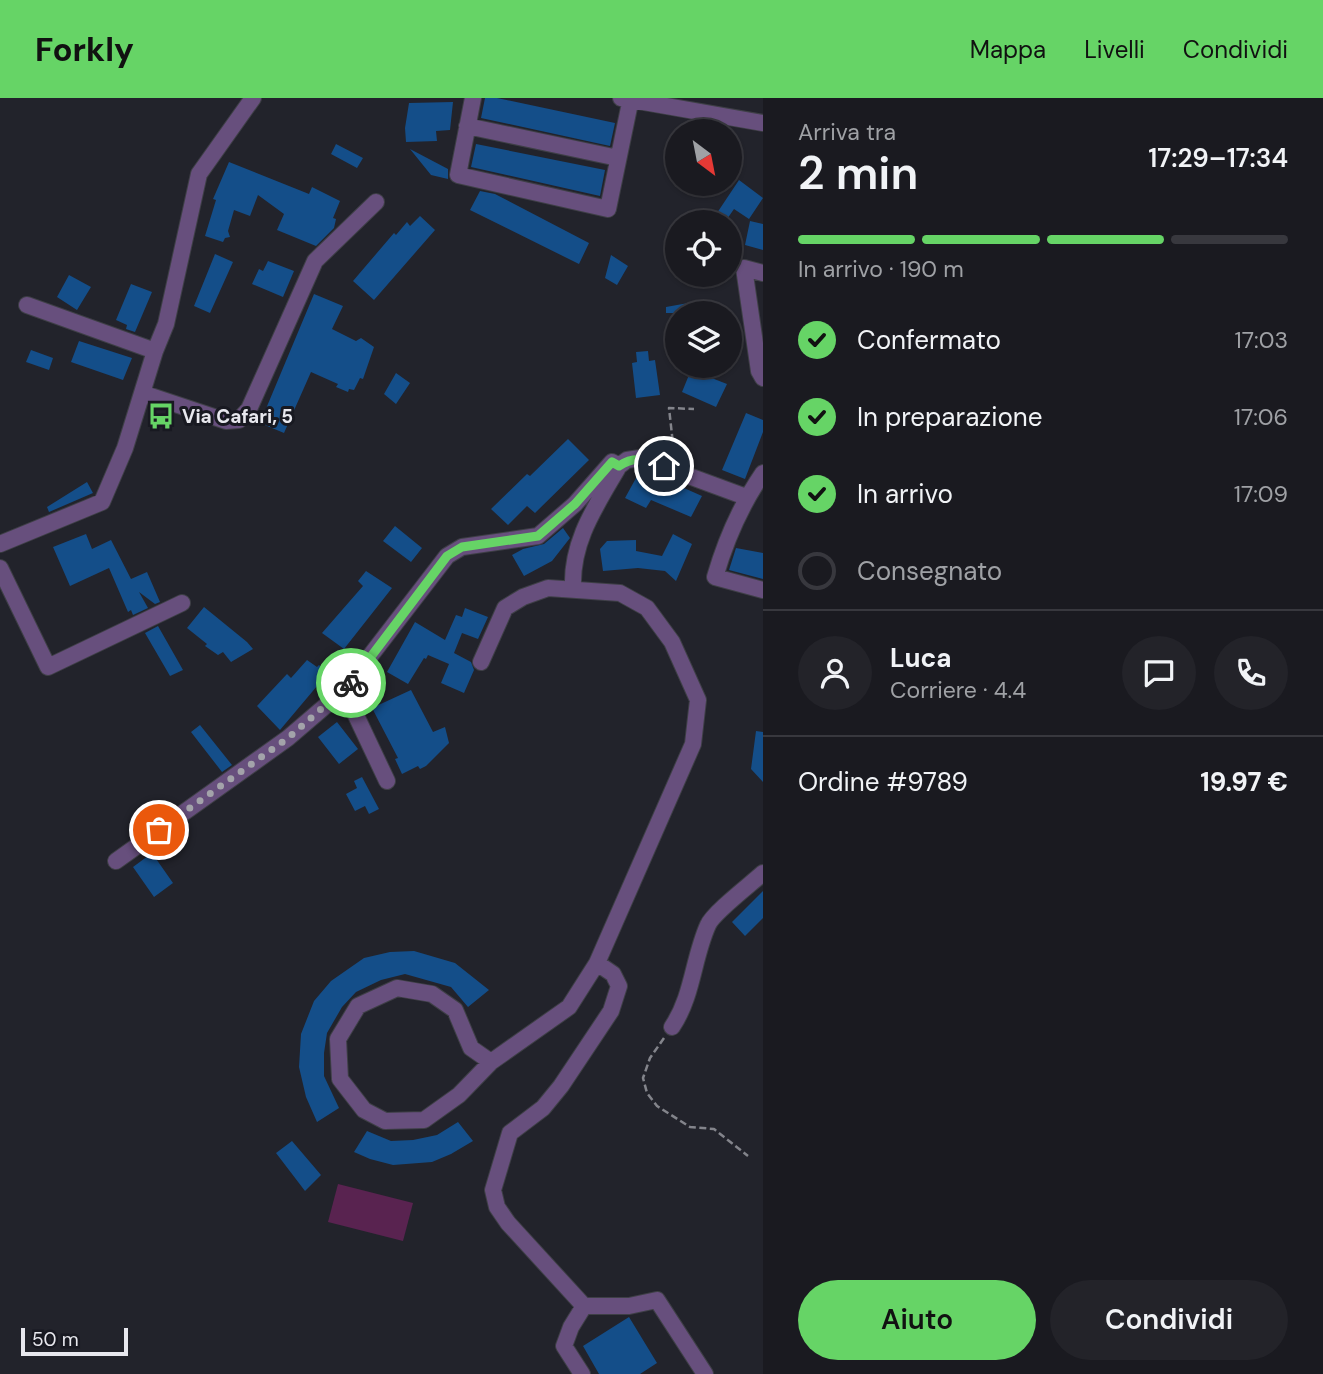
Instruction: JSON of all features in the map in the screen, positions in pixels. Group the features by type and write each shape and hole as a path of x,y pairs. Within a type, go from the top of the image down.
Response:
{"street":[{"path":"0,544 102,502 125,448 166,324 199,174 253,98"},
{"path":"473,98 458,175 608,209 627,99 763,123"},
{"path":"467,126 618,158"},
{"path":"142,393 226,421 239,419 249,409 315,261 376,202"},
{"path":"763,273 744,268 759,371 763,378"},
{"path":"27,306 155,351"},
{"path":"573,589 572,563 586,525 619,466 627,460 640,458 746,497"},
{"path":"116,860 288,738 344,690 447,556 462,547 538,536 575,504 612,462 619,466"},
{"path":"763,473 746,497 723,548 715,577 763,590"},
{"path":"0,568 48,667 182,603"},
{"path":"481,662 505,608 523,597 548,588 620,593 647,608 672,642 698,700 693,744 597,963 569,1007 491,1062 459,1095 425,1120 385,1121 364,1110 340,1079 338,1039 358,1006 397,988 432,994 455,1010 471,1048 491,1062"},
{"path":"344,690 387,781"},
{"path":"672,1027 680,1015 690,988 708,922 763,873"},
{"path":"597,963 613,974 619,986 611,1011 543,1108 510,1133 493,1190 497,1207 508,1223 584,1306 629,1306 657,1300 705,1374"},
{"path":"582,1374 564,1346 571,1327 584,1306"}],"path":[{"path":"687,475 687,462 673,444 669,408 694,409"},
{"path":"672,1027 650,1058 643,1078 647,1093 656,1106 690,1127 714,1129 748,1156"}],"shaded area":[{"path":"338,1184 413,1203 403,1241 328,1222"}],"building":[{"path":"485,98 497,98 615,123 610,146 481,118"},
{"path":"453,102 450,130 436,131 437,141 406,142 409,103"},
{"path":"336,144 363,158 357,168 331,154"},
{"path":"476,144 605,170 600,196 471,167"},
{"path":"410,149 448,169 448,179 431,175"},
{"path":"229,162 309,194 312,187 340,201 333,218 336,219 334,228 316,246 277,230 284,214 258,195 250,216 234,210 228,231 230,237 223,242 205,236 216,200 213,199"},
{"path":"742,182 763,198 749,219 742,214 742,210 719,210 728,196 742,196"},
{"path":"480,191 495,194 589,243 579,264 470,210"},
{"path":"420,216 435,230 374,300 353,281 394,233 396,235 407,222 410,226"},
{"path":"750,221 763,224 763,250 745,245"},
{"path":"215,254 233,262 210,313 194,306"},
{"path":"611,255 628,266 617,285 605,278"},
{"path":"268,261 294,271 283,297 252,284 259,269 263,271"},
{"path":"69,275 91,287 77,310 57,297"},
{"path":"131,284 152,292 135,332 126,329 127,325 116,320"},
{"path":"314,294 343,306 332,329 356,341 361,338 374,347 363,379 360,378 354,390 349,389 348,392 336,387 338,384 311,372 284,433 260,423"},
{"path":"79,341 132,358 123,380 71,362"},
{"path":"31,350 53,358 49,370 26,362"},
{"path":"648,351 649,361 655,360 660,395 636,398 632,363 637,362 636,352"},
{"path":"396,373 410,383 396,404 384,394"},
{"path":"688,378 712,378 727,384 716,407 682,392"},
{"path":"746,413 763,420 763,432 745,479 722,470"},
{"path":"568,439 589,460 535,513 527,506 508,525 491,509"},
{"path":"641,469 702,496 691,517 651,500 646,508 625,498"},
{"path":"87,482 93,493 49,512 47,507"},
{"path":"395,526 422,548 411,562 383,541"},
{"path":"563,528 570,538 552,561 524,576 512,555 544,544"},
{"path":"86,534 92,549 111,540 131,579 147,572 160,602 155,604 139,592 148,608 133,615 131,610 128,612 109,568 70,586 53,547"},
{"path":"673,534 692,544 676,581 665,571 638,568 603,571 600,549 607,541 636,540 636,551 662,556"},
{"path":"736,548 763,553 763,579 729,570"},
{"path":"366,571 392,588 344,649 322,633 363,586 358,581"},
{"path":"204,607 253,649 231,662 223,652 218,655 205,646 207,644 187,628"},
{"path":"465,608 488,617 478,639 462,633 454,653 471,662 474,670 464,693 441,683 449,664 428,655 408,684 387,672 415,622 445,640 456,615 462,617"},
{"path":"158,626 183,670 170,676 145,633"},
{"path":"307,660 328,673 280,730 257,706 287,674 291,678"},
{"path":"411,690 433,732 445,727 449,743 426,766 420,769 418,766 402,774 395,759 398,758 372,708"},
{"path":"337,722 358,749 339,764 318,737"},
{"path":"200,725 232,765 222,772 191,732"},
{"path":"756,731 763,732 763,782 751,769"},
{"path":"362,777 379,809 369,814 365,806 355,811 346,794 357,788 354,781"},
{"path":"152,853 173,883 154,897 133,867"},
{"path":"763,891 763,918 745,936 732,922"},
{"path":"414,951 455,963 489,990 468,1007 451,987 405,974 381,980 356,992 342,1007 327,1033 324,1053 324,1076 339,1108 317,1122 306,1097 299,1067 301,1034 314,1001 331,981 364,958 390,952"},
{"path":"458,1122 473,1141 432,1162 393,1165 354,1152 367,1131 391,1141 413,1140 437,1135"},
{"path":"292,1141 321,1175 305,1191 276,1153"},
{"path":"629,1317 657,1363 640,1374 599,1374 583,1346"}],"way so far":[{"path":"159,830 288,738 351,683"}],"place":[{"name":"Via Cafari, 5","path":"161,416"}],"route":[{"path":"351,683 447,556 462,547 538,536 575,504 612,462 619,466 627,460 640,458 664,466"}]}
